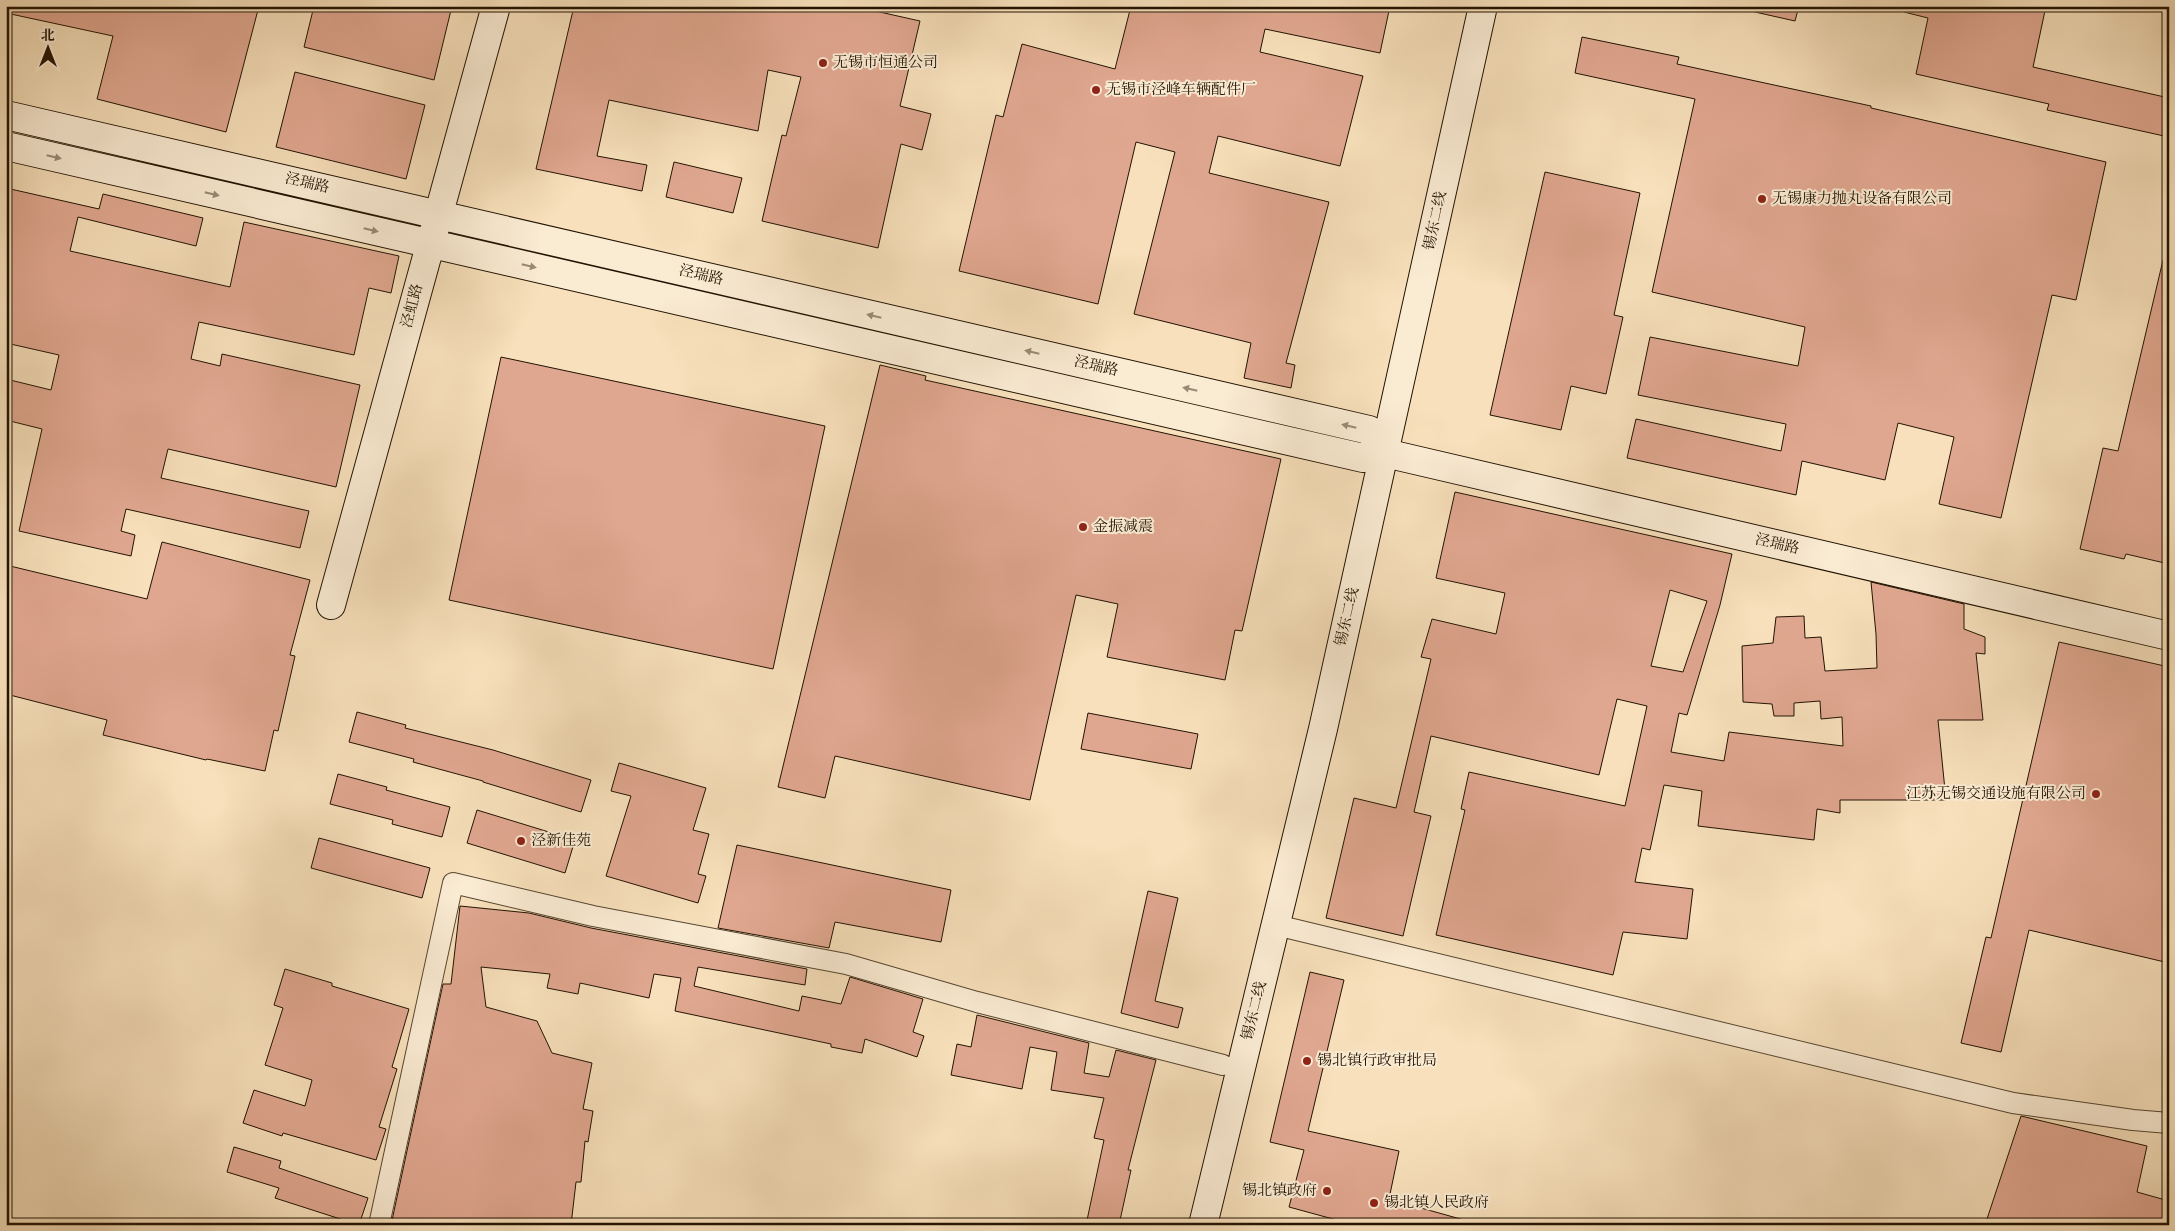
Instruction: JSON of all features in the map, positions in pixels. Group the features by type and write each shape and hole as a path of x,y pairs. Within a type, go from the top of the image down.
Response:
{"street":[{"name":"泾虹路","path":"331,605 496,6"},
{"name":"锡东二线","path":"1203,1225 1323,729 1483,6"},
{"name":"泾瑞路","path":"6,115 1369,430 1385,453"},
{"name":"泾瑞路","path":"6,146 1363,458 1385,453 2169,636"},
{"path":"379,1225 453,883 593,916 846,964 977,1002 1223,1065"},
{"path":"1276,925 2013,1103 2133,1120 2169,1123"}],"building":[{"path":"6,6 259,6 226,132 97,99 113,36 6,13"},
{"path":"314,6 452,6 434,80 304,47"},
{"path":"574,6 853,6 920,21 900,106 931,114 922,150 901,144 878,248 762,221 782,135 786,136 801,77 768,70 758,131 609,100 597,156 647,165 642,191 536,169"},
{"path":"1131,6 1390,6 1380,53 1265,29 1260,52 1363,76 1340,166 1218,136 1209,173 1329,202 1286,363 1295,365 1291,388 1244,378 1251,343 1134,314 1175,152 1136,142 1098,304 959,271 996,115 1003,117 1022,44 1115,69"},
{"path":"1756,6 1799,6 1795,21 1755,12"},
{"path":"1904,6 2046,6 2033,67 2169,98 2169,114 2164,136 2047,110 2049,104 1916,74 1928,18 1904,12"},
{"path":"1582,37 1679,57 1677,64 1871,106 1871,108 2106,162 2076,300 2052,295 2001,518 1939,504 1954,437 1898,423 1885,480 1802,461 1796,495 1627,458 1636,419 1781,451 1786,424 1638,395 1650,337 1798,366 1805,327 1652,292 1695,99 1575,73"},
{"path":"295,72 425,105 406,179 276,147"},
{"path":"674,162 742,178 733,213 666,197"},
{"path":"1545,172 1640,193 1614,315 1623,317 1606,394 1571,386 1561,430 1490,415"},
{"path":"6,188 99,209 103,194 203,218 196,246 78,217 70,251 230,287 244,222 399,256 391,293 369,288 354,355 199,322 191,359 220,366 222,354 360,385 336,487 168,449 161,478 309,511 300,548 126,509 121,531 135,535 131,556 19,531 42,429 6,420 6,379 51,390 59,355 6,343"},
{"path":"2163,260 2169,260 2169,564 2126,554 2124,559 2080,549 2103,448 2118,451"},
{"path":"501,357 825,426 773,669 449,600"},
{"name":"金振减震","path":"880,365 926,376 925,380 1281,459 1242,631 1235,630 1225,680 1107,657 1118,604 1076,595 1030,800 835,756 825,798 778,787"},
{"path":"1455,492 1732,554 1720,605 1687,715 1679,713 1671,752 1724,761 1729,732 1843,746 1842,717 1821,719 1820,701 1794,703 1794,716 1774,716 1772,704 1743,702 1742,646 1773,643 1776,617 1804,616 1805,638 1821,637 1825,671 1877,668 1871,582 1964,604 1964,629 1985,637 1985,654 1976,653 1983,720 1938,720 1946,800 1840,800 1840,813 1817,809 1814,840 1698,826 1702,791 1664,785 1650,850 1642,848 1635,882 1693,889 1687,939 1623,932 1613,975 1436,935 1465,810 1461,809 1469,772 1625,806 1647,706 1617,699 1599,775 1431,736 1414,812 1431,816 1403,936 1326,918 1354,798 1396,808 1431,659 1421,657 1432,619 1496,634 1505,593 1436,578","holes":["1670,590 1707,601 1683,672 1651,666"]},
{"path":"162,542 310,580 290,655 295,656 278,731 274,730 265,771 206,760 103,735 107,720 6,694 6,583 10,566 147,599"},
{"name":"江苏无锡交通设施有限公司","path":"2059,642 2169,667 2169,963 2029,930 2001,1052 1961,1043 1986,937 1991,938"},
{"path":"357,712 406,725 405,728 493,750 591,780 581,812 483,781 413,762 414,759 349,742"},
{"path":"1088,713 1198,734 1191,769 1081,749"},
{"path":"619,763 706,788 693,830 709,834 698,874 706,876 698,903 606,876 631,796 611,791"},
{"path":"338,774 387,787 386,790 450,807 442,837 392,824 393,820 330,804"},
{"name":"泾新佳苑","path":"477,810 575,840 565,873 467,843"},
{"path":"319,838 430,868 422,898 311,868"},
{"path":"737,845 951,890 941,942 835,922 829,948 718,928"},
{"path":"1148,891 1178,898 1155,1001 1183,1008 1178,1028 1121,1013"},
{"path":"460,906 529,913 591,928 807,969 805,985 698,967 694,986 799,1011 802,996 841,1004 850,977 923,999 913,1032 924,1036 917,1057 865,1039 862,1053 831,1047 831,1044 675,1011 681,978 654,974 649,998 580,983 578,994 547,988 550,974 481,967 486,1007 537,1021 552,1053 592,1063 583,1109 593,1111 588,1142 585,1141 581,1182 576,1182 571,1225 391,1225 443,984 451,984"},
{"path":"285,969 332,983 332,986 409,1009 392,1067 397,1069 379,1127 386,1129 376,1160 283,1133 282,1136 243,1123 254,1090 305,1106 312,1080 265,1065 283,1008 274,1005"},
{"path":"1310,972 1344,980 1308,1131 1399,1151 1389,1199 1464,1220 1464,1225 1355,1225 1289,1207 1304,1150 1270,1142"},
{"path":"977,1015 1089,1043 1084,1073 1109,1077 1116,1050 1156,1060 1128,1170 1131,1170 1119,1225 1086,1225 1104,1140 1094,1138 1104,1098 1051,1090 1057,1052 1030,1047 1022,1089 951,1075 957,1044 971,1047"},
{"path":"2021,1116 2147,1146 2137,1192 2169,1201 2169,1225 1985,1225"},
{"path":"234,1147 281,1161 279,1168 368,1198 359,1225 275,1198 279,1188 227,1172"}],"place":[{"name":"无锡市恒通公司","path":"823,63"},
{"name":"无锡市泾峰车辆配件厂","path":"1096,90"},
{"name":"无锡康力抛丸设备有限公司","path":"1762,199"},
{"name":"金振减震","path":"1083,527"},
{"name":"江苏无锡交通设施有限公司","path":"2096,794"},
{"name":"泾新佳苑","path":"521,841"},
{"name":"锡北镇行政审批局","path":"1307,1061"},
{"name":"锡北镇政府","path":"1327,1191"},
{"name":"锡北镇人民政府","path":"1374,1203"}]}
